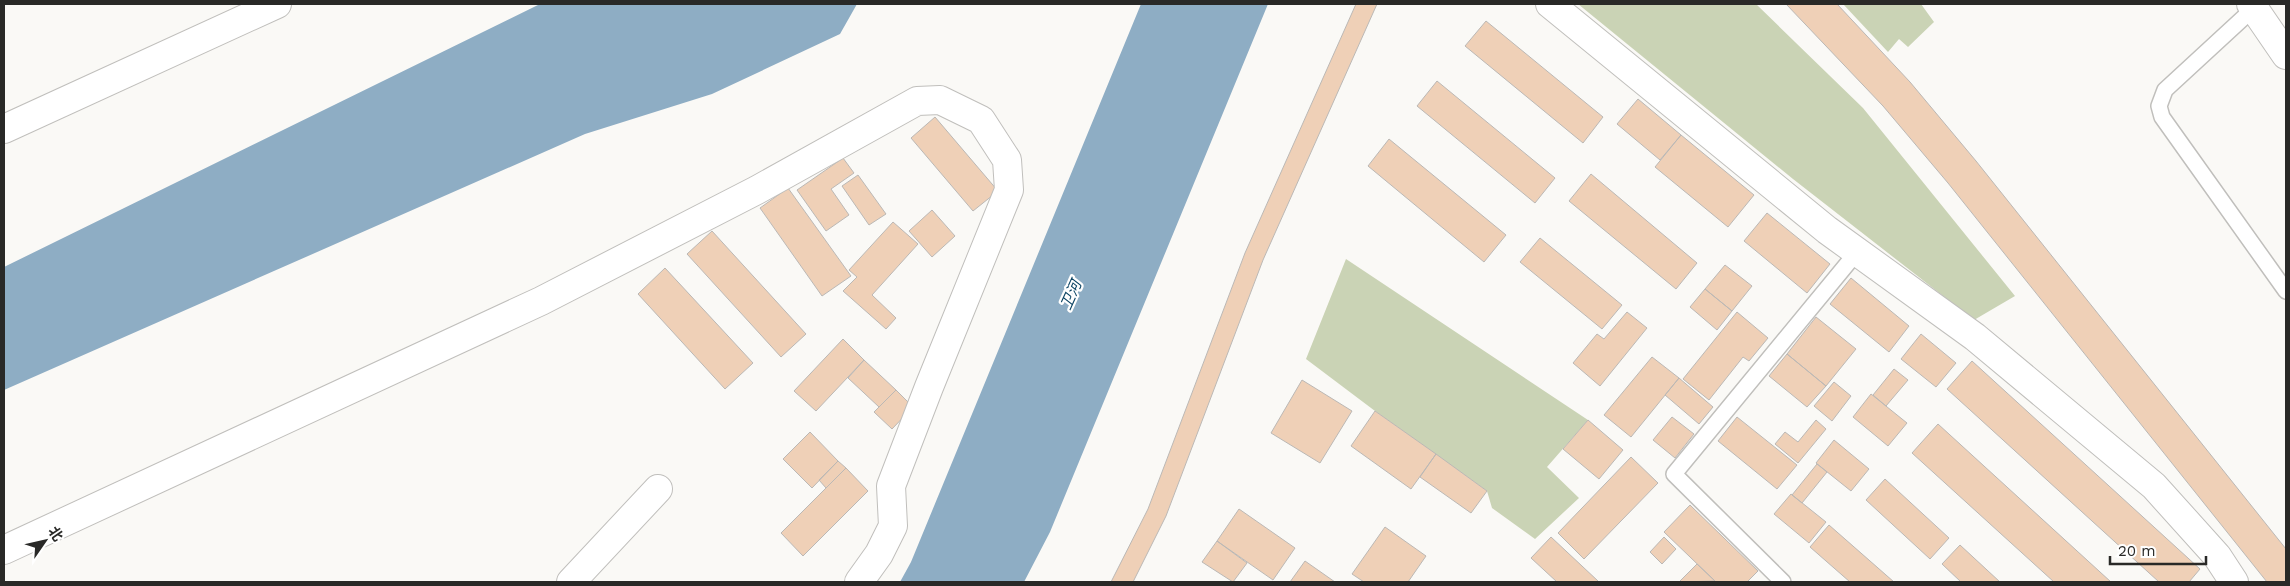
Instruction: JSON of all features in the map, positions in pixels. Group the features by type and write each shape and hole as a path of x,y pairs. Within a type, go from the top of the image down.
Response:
{"street":[{"path":"4,129 277,4"},
{"path":"1550,4 1827,230 1975,337 2154,486 2217,556 2228,580"},
{"path":"2253,6 2286,55"},
{"path":"4,550 541,301 757,190 917,101 940,100 981,120 1007,160 1009,190 928,387 891,486 894,510 893,526 879,554 859,582"},
{"path":"571,582 658,489"}],"lane":[{"path":"2253,6 2165,90 2159,106 2162,117 2286,291"},
{"path":"1783,582 1674,474 1857,252"}],"green space":[{"path":"1578,4 1756,4 1863,108 2015,296 1974,320 1793,179"},
{"path":"1843,4 1921,4 1934,22 1908,47 1899,39 1888,52"},
{"path":"1346,259 1588,420 1547,467 1579,498 1535,539 1492,508 1487,491 1306,359"}],"water":[{"path":"540,4 857,4 840,34 712,94 585,134 4,390 4,267"},
{"name":"卫河","path":"1141,4 1268,4 1050,532 1024,582 900,582 911,562"}],"building":[{"path":"1356,4 1377,4 1263,260 1166,516 1133,582 1111,582 1148,509 1245,253"},
{"path":"1786,4 1837,4 1910,82 1976,161 2286,549 2286,582 2267,582 1948,183 1883,106"},
{"path":"1486,21 1603,117 1583,143 1465,46"},
{"path":"1437,81 1555,178 1535,203 1417,106"},
{"path":"1638,99 1681,135 1660,160 1617,124"},
{"path":"935,117 998,191 973,211 911,138"},
{"path":"1681,135 1754,195 1728,227 1655,167"},
{"path":"1389,139 1506,235 1484,262 1368,166"},
{"path":"843,158 854,173 831,189 849,215 826,231 797,190"},
{"path":"1591,174 1697,263 1676,289 1569,201"},
{"path":"858,175 886,214 869,225 842,186"},
{"path":"788,188 851,276 822,296 760,208"},
{"path":"932,210 955,236 932,257 909,231"},
{"path":"1767,213 1830,264 1807,293 1744,241"},
{"path":"893,222 918,244 872,295 896,318 886,329 843,291 857,277 849,270"},
{"path":"712,231 806,334 781,357 687,254"},
{"path":"1540,238 1622,305 1602,329 1520,262"},
{"path":"1725,265 1752,286 1732,311 1705,289"},
{"path":"665,268 753,363 725,389 638,294"},
{"path":"1851,278 1909,326 1889,352 1830,304"},
{"path":"1705,289 1732,311 1717,330 1690,307"},
{"path":"1627,312 1647,328 1600,386 1573,363 1597,334 1604,339"},
{"path":"1737,312 1768,338 1749,361 1743,357 1709,400 1683,379"},
{"path":"1816,317 1856,349 1826,386 1787,354"},
{"path":"1921,334 1956,363 1936,387 1901,359"},
{"path":"843,339 864,360 816,411 794,391"},
{"path":"1787,354 1826,386 1807,407 1769,376"},
{"path":"1652,357 1679,378 1631,437 1604,415"},
{"path":"864,360 896,390 879,407 848,378"},
{"path":"1972,361 2200,569 2189,582 2159,582 1947,389"},
{"path":"1894,369 1908,380 1886,406 1873,395"},
{"path":"1679,378 1713,407 1699,424 1665,395"},
{"path":"1302,380 1352,411 1320,463 1271,433"},
{"path":"1834,382 1851,396 1832,421 1814,406"},
{"path":"896,390 913,407 892,429 874,412"},
{"path":"1871,394 1907,423 1888,446 1853,417"},
{"path":"1375,411 1436,454 1411,489 1351,446"},
{"path":"1672,417 1694,434 1675,458 1653,440"},
{"path":"1737,417 1797,465 1777,489 1718,441"},
{"path":"1588,420 1623,450 1599,479 1563,449"},
{"path":"1816,420 1826,429 1798,463 1775,444 1785,432 1798,442"},
{"path":"1938,424 2111,582 2054,582 1912,453"},
{"path":"810,432 838,461 812,488 783,459"},
{"path":"1834,440 1869,469 1851,491 1816,463"},
{"path":"1436,454 1487,491 1471,513 1420,477"},
{"path":"1631,457 1658,483 1584,559 1558,533"},
{"path":"838,461 846,468 826,488 819,480"},
{"path":"1817,464 1827,472 1802,503 1792,495"},
{"path":"846,468 868,491 803,556 781,533"},
{"path":"1885,479 1949,538 1930,559 1866,500"},
{"path":"1791,494 1826,522 1809,543 1774,514"},
{"path":"1690,505 1758,571 1747,582 1716,582 1664,532"},
{"path":"1239,509 1295,548 1273,580 1217,541"},
{"path":"1829,525 1894,582 1850,582 1810,547"},
{"path":"1385,527 1426,556 1408,582 1364,582 1352,574"},
{"path":"1551,537 1598,581 1557,582 1531,558"},
{"path":"1664,537 1676,549 1662,564 1650,552"},
{"path":"1217,541 1247,563 1233,582 1202,562"},
{"path":"1960,545 2000,582 1961,582 1942,564"},
{"path":"1305,561 1335,582 1290,582"},
{"path":"1697,564 1715,581 1679,582"}]}
